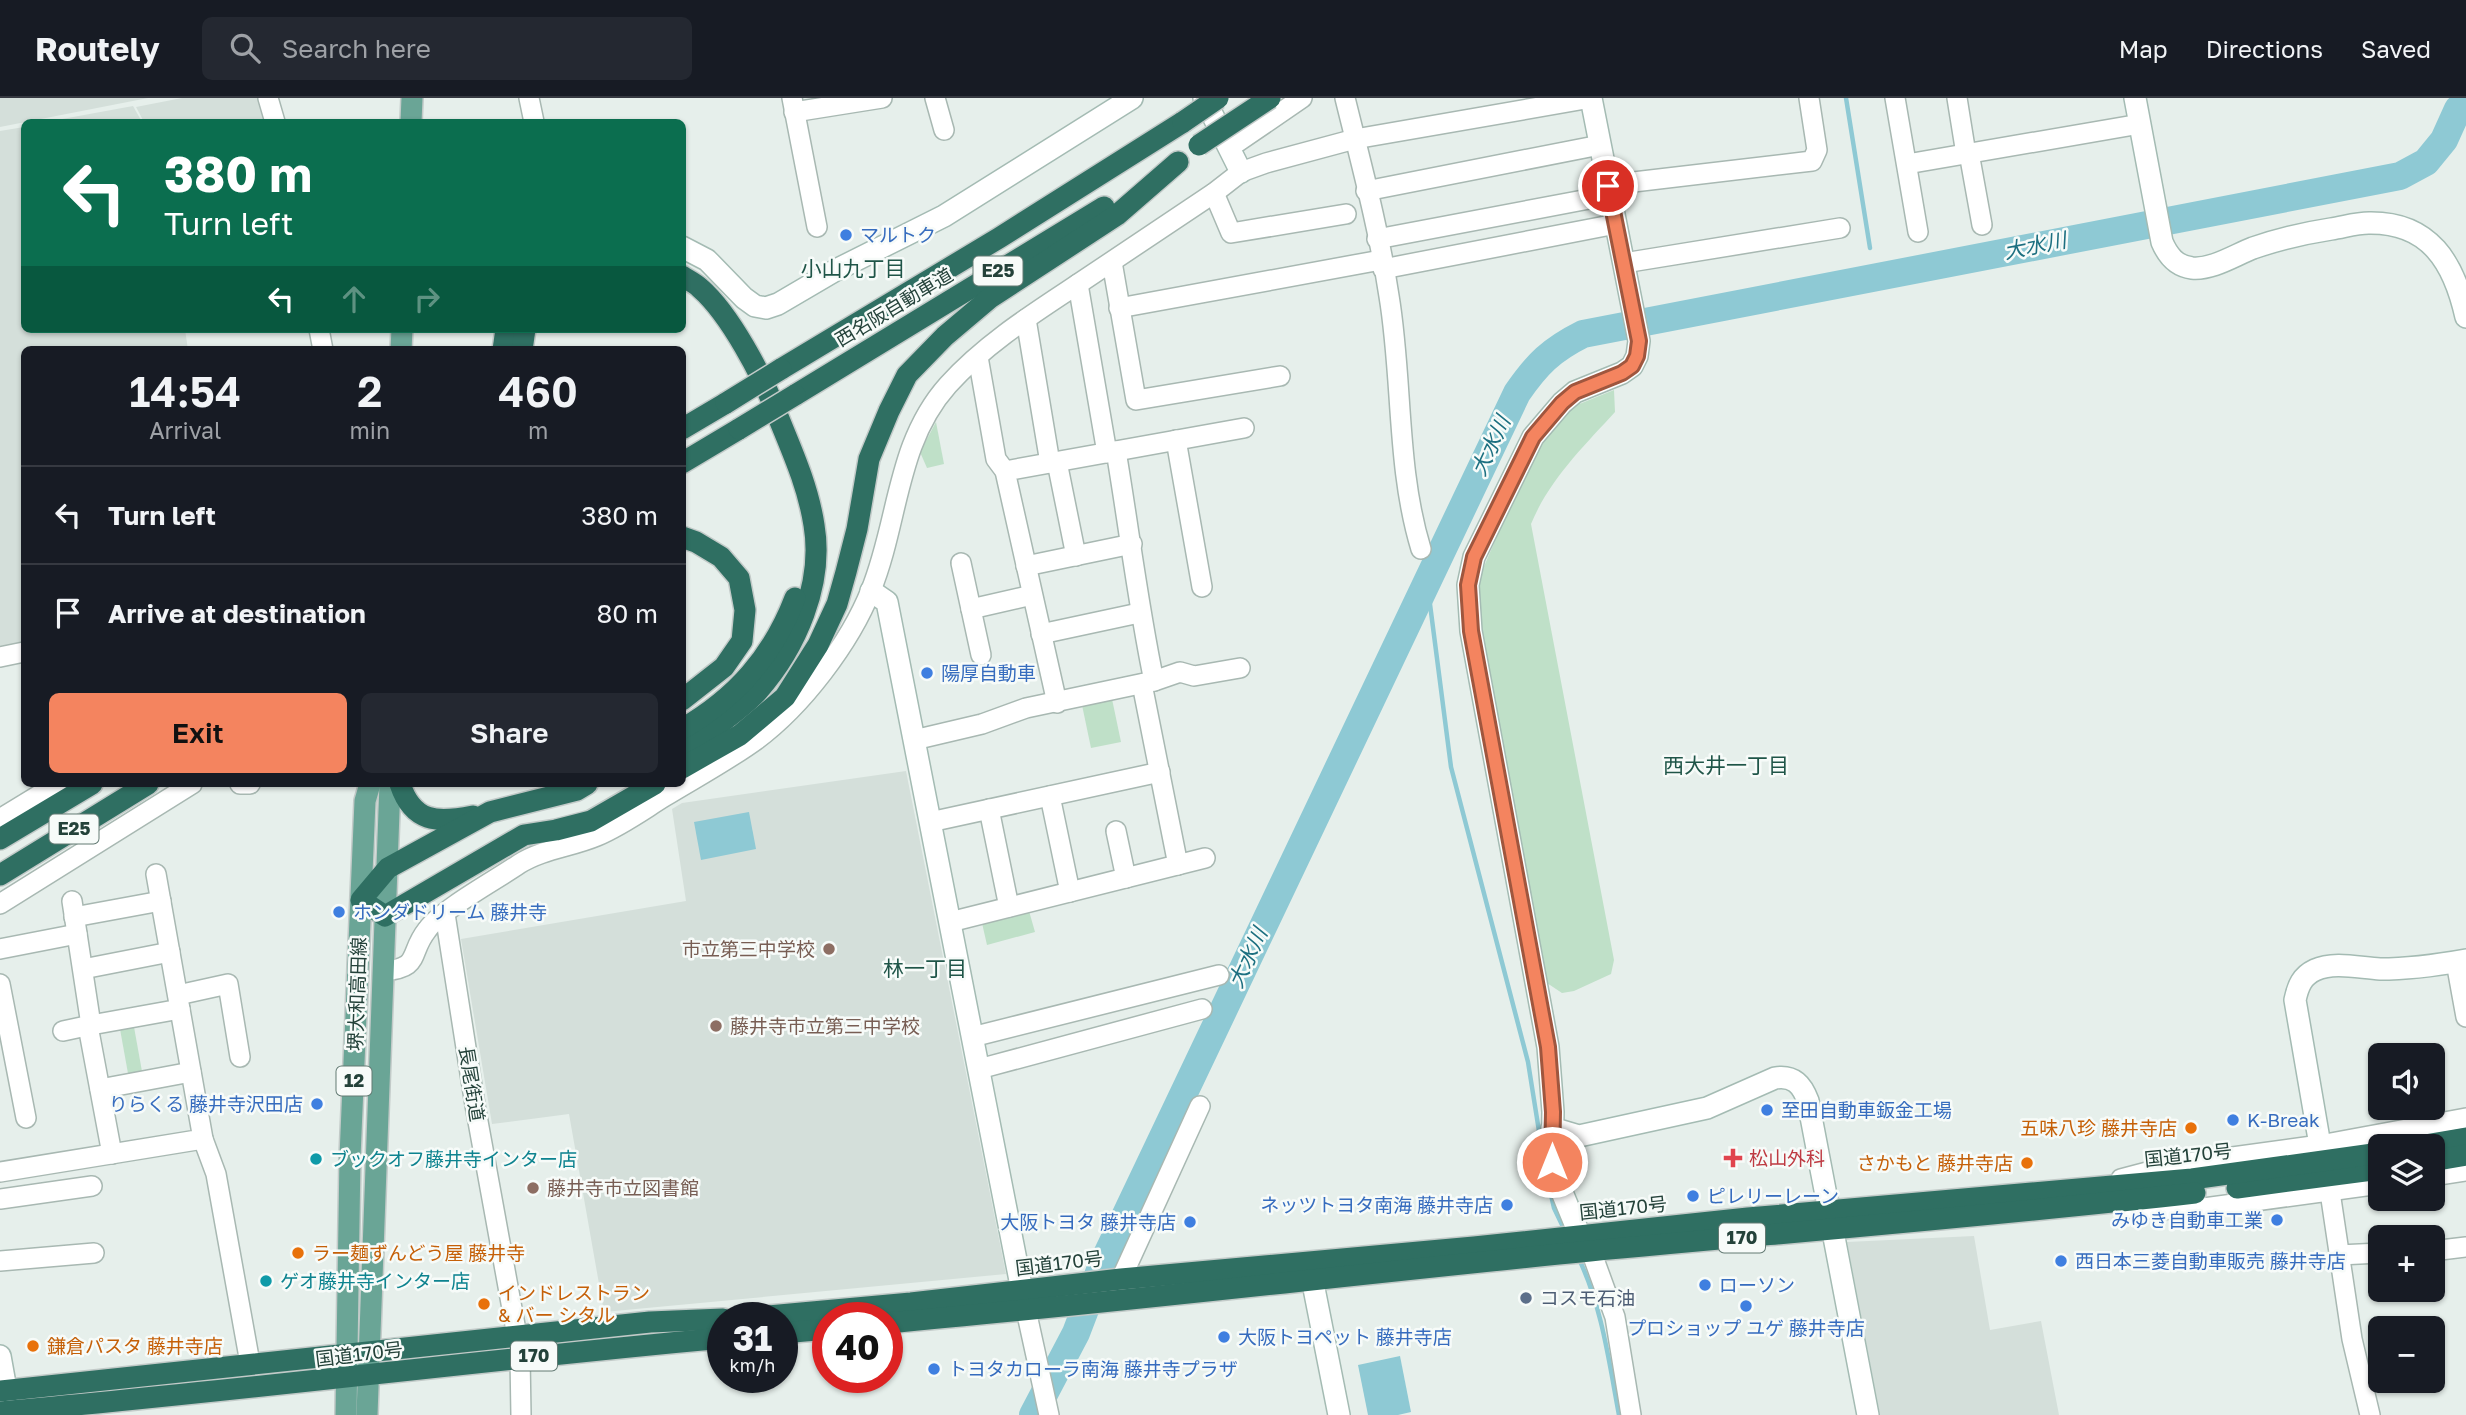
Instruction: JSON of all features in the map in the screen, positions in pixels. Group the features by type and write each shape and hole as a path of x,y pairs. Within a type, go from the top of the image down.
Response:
{"highway":[{"name":"西名阪自動車道","path":"686,427 999,238 1218,98"},
{"name":"西名阪自動車道","path":"686,461 1178,162 1270,98"},
{"path":"686,766 740,735 785,698 818,645 837,604 846,572 869,459 907,375 945,336 990,298 1117,215 1178,162"},
{"path":"686,279 700,288 727,320 769,394 806,487 815,528 815,564 806,607 782,661 756,693 686,747"},
{"path":"686,296 704,311 722,334 757,398 790,480 803,548 799,587 788,618 771,650 748,677 706,715 686,727"},
{"path":"686,408 726,403"},
{"path":"686,538 721,557 739,579 745,610 741,641 724,667 686,697"},
{"name":"E25","path":"0,839 87,787"},
{"name":"E25","path":"0,875 143,787"},
{"path":"401,787 406,802 420,815 450,821 582,787"},
{"path":"539,787 388,868 361,900 385,916 524,835 590,821 650,787"},
{"path":"556,830 624,787"},
{"path":"2445,1142 2466,1138"},
{"name":"国道170号","path":"1831,1220 2093,1186 2192,1179 2368,1155"},
{"path":"2445,1158 2466,1155"},
{"name":"国道170号","path":"798,1313 911,1303 1024,1300 1063,1307 1310,1272 1586,1243 1831,1220 2060,1206 2368,1171"},
{"name":"国道170号","path":"903,1320 1024,1300 1072,1284 1121,1279 1310,1272"},
{"name":"国道170号","path":"4,1391 368,1376 650,1322 707,1320"},
{"name":"国道170号","path":"4,1391 369,1351 707,1339"}],"main road":[{"path":"411,119 412,98"},
{"name":"堺大和高田線","path":"346,1415 351,1157 365,801 369,787"},
{"name":"堺大和高田線","path":"367,1415 390,787"}],"street":[{"path":"268,98 274,119"},
{"path":"529,98 533,119"},
{"path":"817,227 793,105 882,98"},
{"path":"935,98 944,130"},
{"path":"686,249 707,260 755,306 766,308 778,304 836,270 944,216 1132,98"},
{"path":"1204,98 1241,172"},
{"path":"1229,148 1302,98"},
{"path":"1345,98 1389,297 1404,471 1412,518 1421,549"},
{"path":"686,782 757,739 786,714 821,673 848,634 871,591 909,451 923,421 947,386 1026,319 1241,172 1355,139 1591,98 1638,335 1637,356 1632,366 1622,373 1575,392 1555,410 1533,437 1474,557 1468,585 1471,631 1548,1047 1552,1162 1557,1181 1586,1243 1615,1317 1631,1415"},
{"path":"1377,239 1609,190 1812,161 1818,150 1809,98"},
{"path":"1895,98 1918,232"},
{"path":"1957,98 1982,225"},
{"path":"2135,98 2161,237 2168,256 2180,264 2193,268 2206,267 2281,239 2366,223 2389,224 2409,229 2430,241 2442,254 2453,275 2466,317"},
{"path":"1906,164 2140,124"},
{"path":"1366,191 1600,145"},
{"path":"1214,193 1231,233 1346,214"},
{"path":"1119,308 1616,224"},
{"path":"1624,263 1840,228"},
{"path":"1112,262 1136,400 1280,376"},
{"path":"1078,284 1132,544 1160,772 1178,864"},
{"path":"1026,319 1054,462 1076,556"},
{"path":"978,357 996,459 1005,471 1057,703"},
{"path":"1005,471 1244,428"},
{"path":"1177,440 1202,587"},
{"path":"1026,566 1132,544"},
{"path":"961,563 981,655"},
{"path":"871,591 887,603 1049,1415"},
{"path":"971,609 1032,595"},
{"path":"1041,635 1139,613"},
{"path":"0,657 21,653"},
{"path":"914,740 982,724 1026,708 1148,682 1180,672 1194,676 1240,668"},
{"path":"930,822 1160,772"},
{"path":"0,820 52,787"},
{"path":"0,904 187,787"},
{"path":"383,971 401,969 408,965 427,929 524,861 543,852 598,836 678,787"},
{"path":"1049,796 1070,892"},
{"path":"989,809 1009,907"},
{"path":"1116,831 1126,878"},
{"path":"950,922 1205,858"},
{"path":"156,874 203,1139 216,1174 250,1363"},
{"path":"0,949 74,917 161,901"},
{"name":"長尾街道","path":"445,914 475,1105 519,1347 522,1415"},
{"path":"74,917 112,1154"},
{"path":"82,969 170,952"},
{"path":"2320,1144 2295,1000 2297,988 2305,976 2317,969 2331,966 2410,968 2461,961 2466,1017"},
{"path":"972,1037 1219,975"},
{"path":"0,984 26,1118"},
{"path":"63,1031 179,1002 228,984 240,1057"},
{"path":"979,1069 1202,1009"},
{"path":"100,1090 191,1072"},
{"path":"1552,1128 1579,1136 1707,1108 1775,1077 1794,1080 1803,1087 1808,1101 1868,1415"},
{"path":"1121,1279 1200,1106"},
{"path":"2093,1186 2174,1165 2320,1144 2466,1118"},
{"path":"0,1172 203,1139"},
{"path":"2445,1174 2466,1171"},
{"path":"0,1199 92,1186"},
{"path":"2060,1206 2189,1210 2368,1186"},
{"path":"2330,1192 2352,1339 2370,1415"},
{"path":"2445,1249 2466,1247"},
{"path":"0,1261 94,1253"},
{"path":"2339,1255 2368,1254"},
{"path":"1310,1272 1339,1415"}],"shaded area":[{"path":"0,98 148,98 41,119 21,119 21,123 0,127"},
{"path":"182,98 260,98 266,119 142,119 136,107"},
{"path":"133,106 140,119 62,119"},
{"path":"21,128 21,333 186,333 187,346 21,346 21,649 0,653 0,131"},
{"name":"藤井寺市立第三中学校","path":"906,771 1006,1274 604,1312 569,1114 492,1124 461,939 686,901 672,809 682,803"},
{"path":"1974,1236 1990,1330 2041,1321 2059,1415 1880,1415 1847,1242"}],"green space":[{"path":"1614,390 1615,412 1557,478 1531,524 1614,960 1611,974 1574,991 1562,993 1547,983 1485,656 1477,605 1479,578 1534,450 1567,409"},
{"path":"936,422 944,464 927,468 920,452"},
{"path":"1112,699 1121,742 1091,748 1082,705"},
{"path":"1029,911 1035,932 987,945 982,923"},
{"path":"134,1027 143,1077 129,1079 120,1029"}],"water":[{"path":"749,812 756,849 701,860 694,822"},
{"path":"1400,1356 1411,1412 1368,1415 1358,1365"}],"waterway":[{"path":"1846,98 1870,248"},
{"name":"大水川","path":"1033,1415 1076,1333 1102,1265 1517,393 1546,359 1583,334 2400,176 2426,162 2444,140 2458,109"},
{"path":"1427,581 1451,767 1528,1062 1542,1150"},
{"path":"1549,1186 1554,1208 1565,1231"},
{"path":"1578,1257 1599,1315 1619,1415"}],"place":[{"name":"マルトク","path":"846,235"},
{"name":"陽厚自動車","path":"927,673"},
{"name":"ホンダドリーム 藤井寺","path":"339,912"},
{"name":"市立第三中学校","path":"829,949"},
{"name":"藤井寺市立第三中学校","path":"716,1026"},
{"name":"りらくる 藤井寺沢田店","path":"317,1104"},
{"name":"至田自動車鈑金工場","path":"1767,1110"},
{"name":"K-Break","path":"2233,1120"},
{"name":"五味八珍 藤井寺店","path":"2191,1128"},
{"name":"松山外科","path":"1733,1158"},
{"name":"ブックオフ藤井寺インター店","path":"316,1159"},
{"name":"さかもと 藤井寺店","path":"2027,1163"},
{"name":"藤井寺市立図書館","path":"533,1188"},
{"name":"ピレリーレーン","path":"1693,1196"},
{"name":"ネッツトヨタ南海 藤井寺店","path":"1507,1205"},
{"name":"みゆき自動車工業","path":"2277,1220"},
{"name":"大阪トヨタ 藤井寺店","path":"1190,1222"},
{"name":"ラー麺ずんどう屋 藤井寺","path":"298,1253"},
{"name":"西日本三菱自動車販売 藤井寺店","path":"2061,1261"},
{"name":"ゲオ藤井寺インター店","path":"266,1281"},
{"name":"ローソン","path":"1705,1285"},
{"name":"コスモ石油","path":"1526,1298"},
{"name":"インドレストラン & バー シタル","path":"484,1304"},
{"name":"プロショップ ユゲ 藤井寺店","path":"1746,1306"},
{"name":"大阪トヨペット 藤井寺店","path":"1224,1337"},
{"name":"鎌倉パスタ 藤井寺店","path":"33,1346"},
{"name":"トヨタカローラ南海 藤井寺プラザ","path":"934,1369"}],"district":[{"name":"小山九丁目","path":"853,269"},
{"name":"西大井一丁目","path":"1726,766"},
{"name":"林一丁目","path":"925,969"}],"route":[{"path":"1552,1162 1553,1112 1548,1047 1471,631 1468,585 1474,557 1533,437 1575,392 1622,373 1632,366 1637,356 1639,341 1608,186"}]}
